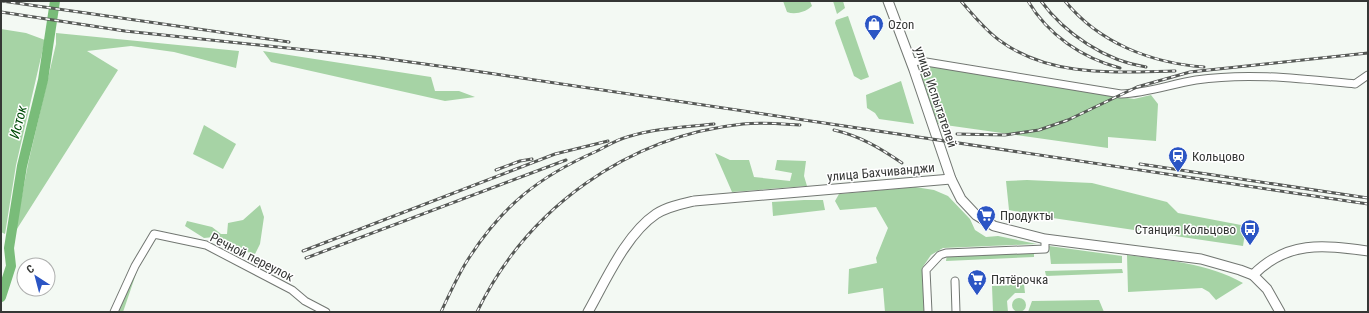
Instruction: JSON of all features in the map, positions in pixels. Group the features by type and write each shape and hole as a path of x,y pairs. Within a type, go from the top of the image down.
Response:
{"main road":[{"name":"улица Испытателей","path":"888,1 911,62 951,179"},
{"name":"улица Бахчиванджи","path":"588,312 620,256 642,227 656,214 674,206 694,201 951,179 968,208 986,223 1045,239 1201,259 1253,274"},
{"path":"1280,312 1267,289 1253,274 1274,257 1292,250 1331,247 1368,251"}],"street":[{"path":"911,62 920,61 1122,94 1137,94 1197,80 1262,76 1355,84 1368,75"},
{"name":"Речной переулок","path":"114,312 135,266 154,234 206,245 292,290 305,300 326,312"},
{"path":"928,312 926,270 940,255 946,253 1046,249 1045,239"},
{"path":"955,281 956,312"}],"green space":[{"path":"783,1 810,1 812,6 807,10 790,13 787,12"},
{"path":"833,1 843,1 845,8 837,14"},
{"path":"848,16 869,77 861,80 854,76 835,23 836,20"},
{"path":"1,29 26,33 45,40 16,165 5,234 1,232"},
{"path":"56,33 239,51 236,68 174,52 131,46 87,51 118,70 15,232 28,164 56,44"},
{"path":"263,51 431,77 435,91 459,91 475,97 445,101 271,62"},
{"path":"929,66 1134,99 1151,95 1158,104 1156,141 1108,137 1108,148 938,124 920,77 921,69"},
{"path":"901,81 914,124 879,119 875,113 867,108 866,95"},
{"path":"204,125 236,144 223,169 193,154"},
{"path":"715,153 730,160 749,160 754,177 790,181 792,173 775,170 777,160 806,161 804,176 807,186 732,192"},
{"path":"1027,180 1092,183 1167,202 1178,213 1241,225 1245,233 1243,246 1039,216 1009,210 1006,181"},
{"path":"915,187 934,190 948,196 970,219 975,230 986,237 998,236 1037,244 943,248 931,255 922,268 924,312 885,312 883,288 848,294 849,269 877,263 876,258 888,228 876,207 840,210 835,201 839,194"},
{"path":"823,200 825,210 773,216 772,202"},
{"path":"260,205 264,217 260,244 255,254 236,249 214,237 204,238 185,226 187,221 212,227 221,234 227,234 228,223 243,220"},
{"path":"1049,246 1122,256 1122,263 1051,264"},
{"path":"1034,250 1034,257 946,261 947,254"},
{"path":"1127,255 1186,263 1216,271 1243,283 1216,300 1209,292 1202,288 1128,292"},
{"path":"135,266 138,268 123,312 114,312"},
{"path":"1122,269 1123,273 1046,276 1045,271"},
{"path":"1024,284 1025,293 1015,293 1007,301 1008,312 993,312 992,286"},
{"path":"1019,298 1024,300 1026,305 1024,310 1019,312 1014,310 1012,305 1014,300"},
{"path":"1099,300 1104,312 1028,312 1032,301"}],"waterway":[{"name":"Исток","path":"1,297 11,266 9,248 22,166 43,80 55,1"}],"railway":[{"path":"2,1 289,42"},
{"path":"961,1 974,17 999,40 1019,52 1040,61 1061,67 1106,72 1175,71"},
{"path":"1028,1 1045,24 1067,44 1092,58 1120,68"},
{"path":"1041,1 1074,35 1088,44 1116,59 1146,67"},
{"path":"1065,1 1079,16 1094,28 1127,48 1165,61 1204,67"},
{"path":"1,12 125,31 374,57 475,71 1368,204"},
{"path":"957,134 1005,135 1039,130 1068,120 1137,87 1190,72 1368,53"},
{"path":"477,312 498,275 523,240 553,210 586,184 621,161 660,144 701,131 750,123 800,125"},
{"path":"441,312 460,273 480,242 508,209 539,183 557,171 623,138 659,130 714,124"},
{"path":"834,130 870,143 902,163"},
{"path":"303,251 555,154 608,141"},
{"path":"496,170 520,161 532,159"},
{"path":"306,258 566,160"},
{"path":"1140,164 1368,198"}],"place":[{"name":"Ozon","path":"874,41"},
{"name":"Кольцово","path":"1178,173"},
{"name":"Продукты","path":"986,232"},
{"name":"Станция Кольцово","path":"1250,246"},
{"name":"Пятёрочка","path":"977,296"}]}
